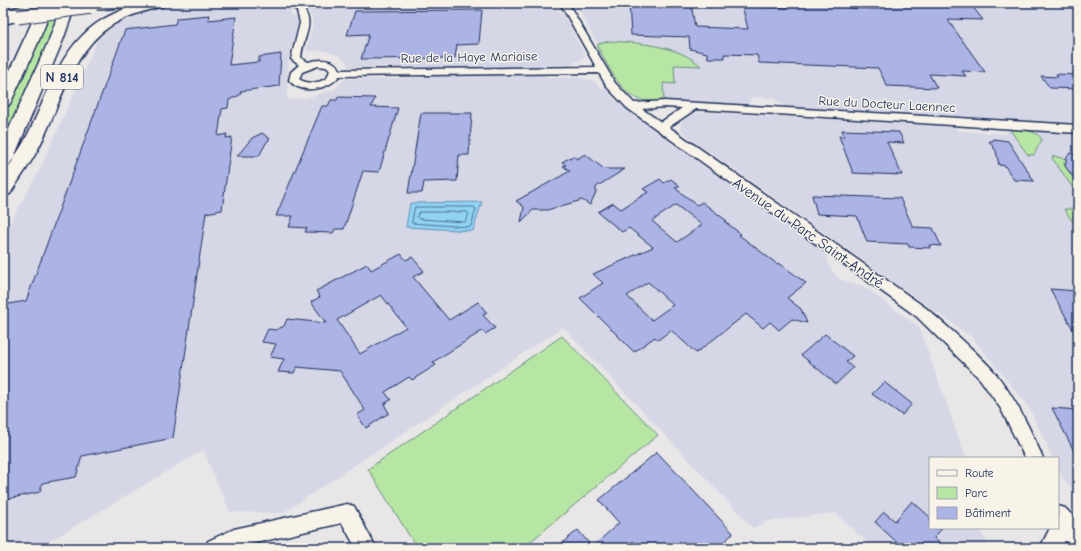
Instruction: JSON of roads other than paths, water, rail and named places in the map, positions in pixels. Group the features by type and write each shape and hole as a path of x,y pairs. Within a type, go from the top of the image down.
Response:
{"highway":[{"name":"N 814","path":"3,188 30,148 67,66 78,47 94,31 106,23 132,10 158,3"},
{"name":"N 814","path":"3,188 38,83 41,8"},
{"name":"N 814","path":"3,102 30,45 41,8"},
{"path":"3,15 41,8"},
{"name":"N 814","path":"3,162 38,83"}],"main road":[{"path":"3,11 41,8 91,7 124,3"},
{"path":"3,20 41,8"}],"street":[{"path":"294,3 305,17 305,24 296,52 296,59 306,65"},
{"name":"Avenue du Parc Saint-André","path":"564,3 618,94 631,106 921,312 945,332 986,374 1007,404 1034,457"},
{"path":"571,3 573,17"},
{"path":"324,63 333,66 336,73 330,81 324,84 316,86 302,85 297,83 294,76 300,68 306,65 324,63"},
{"name":"Rue de la Haye Mariaise","path":"336,73 603,70"},
{"name":"Rue du Docteur Laennec","path":"631,106 665,104 1078,129"},
{"path":"661,128 673,118 694,106"},
{"path":"215,548 234,538 347,513 366,548"},
{"path":"1056,529 1054,537 1062,532 1078,535"}],"water":[{"path":"482,202 473,231 406,227 410,203"}]}
